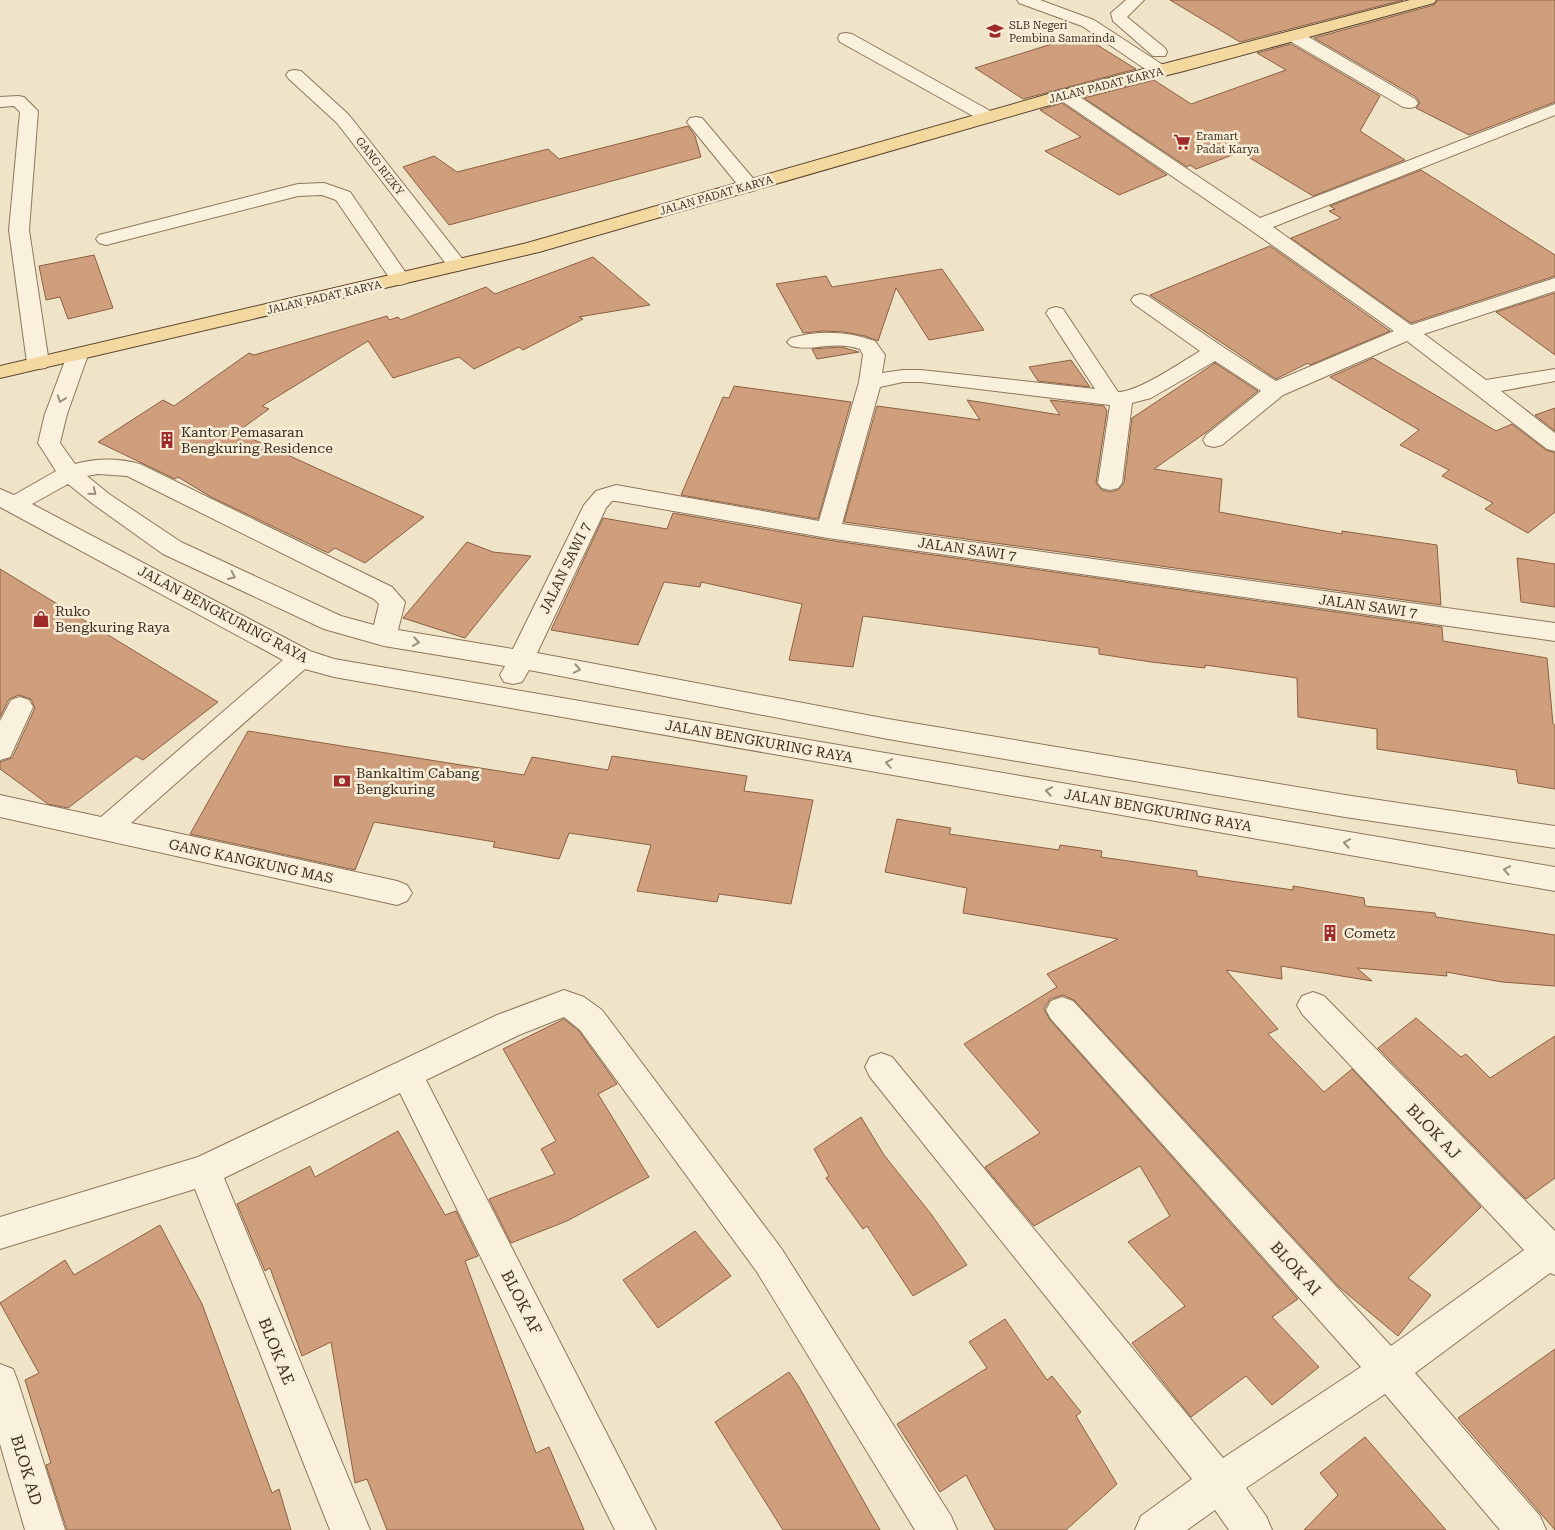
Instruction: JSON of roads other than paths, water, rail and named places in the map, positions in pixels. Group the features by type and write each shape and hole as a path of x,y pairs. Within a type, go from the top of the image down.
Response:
{"main road":[{"name":"JALAN PADAT KARYA","path":"0,372 532,248 1064,95 1428,0"}],"street":[{"path":"1025,0 1088,23 1169,69"},
{"path":"1136,0 1123,8 1119,13 1119,18 1145,41 1169,69"},
{"path":"1294,36 1410,103"},
{"path":"846,38 988,117"},
{"name":"GANG RIZKY","path":"295,75 343,119 457,265"},
{"path":"1064,95 1258,226 1410,332 1484,387 1555,444"},
{"path":"0,102 18,101 29,111 19,230 38,364"},
{"path":"1258,226 1555,109"},
{"path":"696,122 749,186"},
{"path":"106,239 298,190 324,189 343,196 400,279"},
{"path":"1214,440 1275,390 1410,332 1555,284"},
{"path":"1141,300 1215,352 1275,390"},
{"path":"1056,313 1117,399 1110,483"},
{"path":"798,342 836,338 852,340 868,345 874,355 870,382 828,530"},
{"path":"870,382 903,376 921,376 1117,399 1142,393 1215,352"},
{"path":"78,355 56,414 50,443 69,473 101,499 172,548 333,623 384,637 521,659 888,729 1345,806 1555,837"},
{"path":"1484,387 1555,375"},
{"path":"8,500 87,467 100,465 132,469 383,593 392,602 384,637"},
{"name":"JALAN SAWI 7","path":"502,697 596,505 604,496 616,493 828,530 1555,632"},
{"name":"JALAN BENGKURING RAYA","path":"8,500 301,658 334,668 1555,879"},
{"path":"106,828 301,658"},
{"path":"0,750 20,707"},
{"name":"GANG KANGKUNG MAS","path":"0,806 397,893"},
{"path":"0,1233 204,1171 508,1025 556,1004 568,1004 591,1020 769,1260 937,1530"},
{"name":"BLOK AJ","path":"1313,1005 1553,1253"},
{"name":"BLOK AI","path":"1062,1010 1388,1370 1526,1530"},
{"path":"881,1067 1218,1483 1252,1530"},
{"name":"BLOK AF","path":"407,1074 636,1530"},
{"name":"BLOK AE","path":"204,1171 350,1530"},
{"path":"1155,1530 1218,1483 1388,1370 1553,1253"},
{"name":"BLOK AD","path":"0,1382 45,1530"}],"place":[{"name":"SLB Negeri Pembina Samarinda","path":"995,31"},
{"name":"Eramart Padat Karya","path":"1182,142"},
{"name":"Kantor Pemasaran Bengkuring Residence","path":"167,440"},
{"name":"Ruko Bengkuring Raya","path":"41,619"},
{"name":"Bankaltim Cabang Bengkuring","path":"342,781"},
{"name":"Cometz","path":"1330,933"}]}
